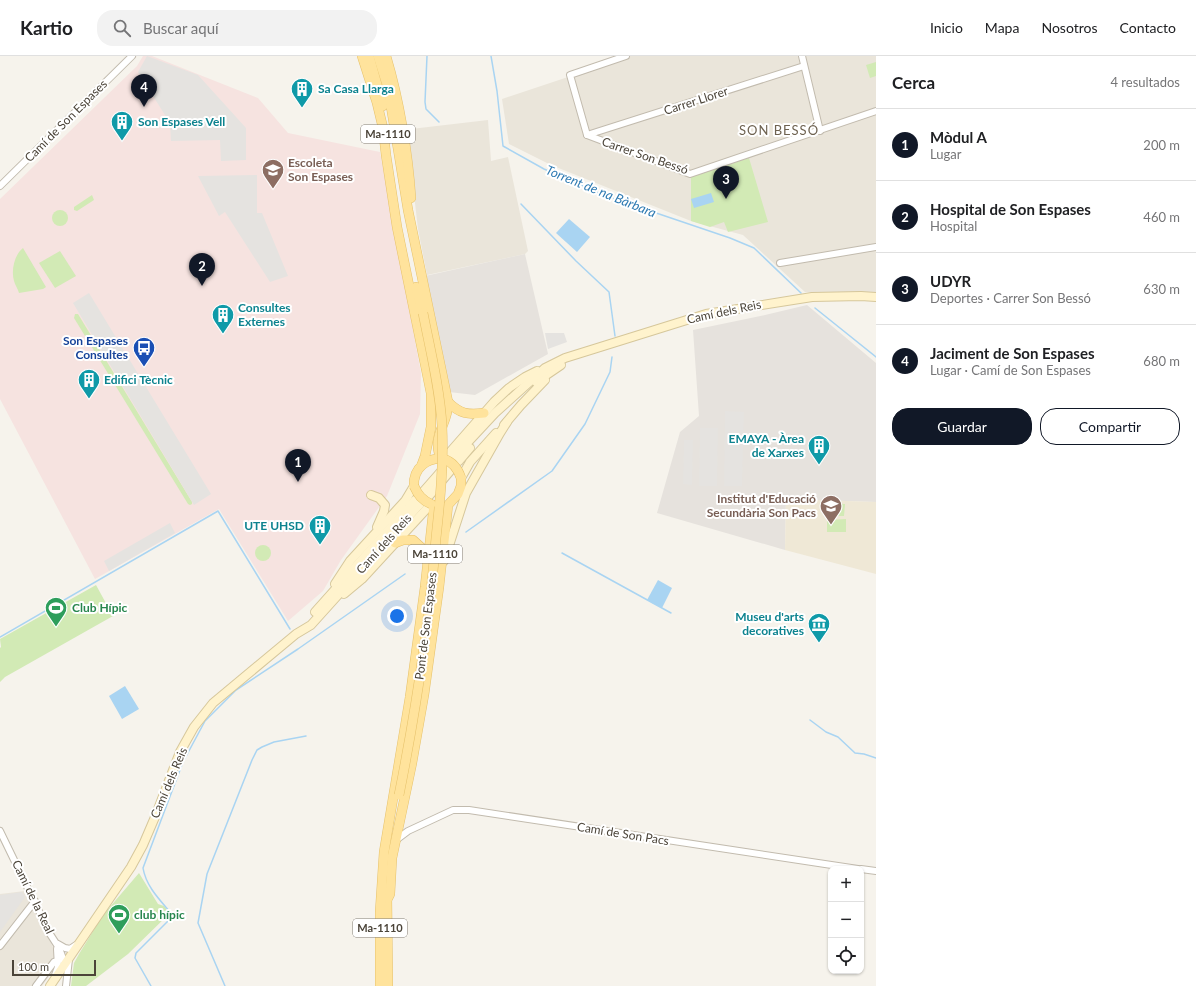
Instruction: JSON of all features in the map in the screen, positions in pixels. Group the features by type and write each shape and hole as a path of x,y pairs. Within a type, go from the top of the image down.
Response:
{"main road":[{"path":"362,56 377,103 383,128 397,227 412,295"},
{"name":"Ma-1110","path":"369,56 386,114 404,212 414,237 448,402 447,415 437,443 445,463"},
{"name":"Ma-1110","path":"378,56 388,88 404,192 404,212 399,220 412,295 432,393 431,427 422,464 415,475 414,486"},
{"path":"386,56 400,113 409,175 414,237"},
{"name":"Pont de Son Espases","path":"399,795 426,630 443,468 442,425 436,382 411,240 404,212"},
{"path":"448,402 462,413 484,413"},
{"path":"422,464 428,460 445,463 449,460 458,470 461,478"},
{"name":"Ma-1110","path":"388,898 390,894 392,858 412,763 424,695 448,505 458,494 461,486 461,478"},
{"path":"414,486 417,494 423,500 429,499 442,505 451,501"},
{"name":"Ma-1110","path":"380,986 380,912 384,852 410,696 426,587 429,499"},
{"path":"395,543 403,540 413,540 424,550 426,559 424,579 426,587"},
{"name":"Ma-1110","path":"383,869 399,795"},
{"name":"Ma-1110","path":"388,986 387,893 399,795"}],"street":[{"name":"Camí de Son Espases","path":"0,186 132,56"},
{"name":"Carrer Son Bessó","path":"626,56 570,75 587,136 690,174 876,111"},
{"path":"802,56 820,130"},
{"name":"Carrer Llorer","path":"587,136 804,66"},
{"path":"780,263 876,246"},
{"name":"Camí dels Reis","path":"577,355 529,387 456,459 495,413 545,368 565,358 637,334 706,314 812,297 876,297"},
{"path":"441,569 466,493 500,432 521,404 558,367"},
{"path":"414,486 405,501 350,561 332,588 328,601 336,602 362,579 395,543 429,499 445,463 484,413 509,388 525,377 545,368"},
{"path":"461,478 470,462 507,422"},
{"path":"371,495 380,498 385,505 379,524 371,538"},
{"name":"Camí dels Reis","path":"52,984 64,960 79,943 131,867 155,817 180,752 194,727 213,703 310,624 328,601 417,502"},
{"name":"Camí de Son Pacs","path":"396,840 408,831 453,810 469,810 840,866"},
{"name":"Camí de la Real","path":"0,831 64,960"},
{"name":"Camí de Son Pacs","path":"864,870 876,871"},
{"path":"0,946 34,901"},
{"path":"55,942 65,948 70,949 79,943"},
{"path":"36,986 54,962 64,960"},
{"name":"Camí dels Reis","path":"64,960 66,986"}],"shaded area":[{"path":"143,56 152,56 258,98 288,133 380,152 421,373 420,414 387,496 341,560 323,591 288,621 219,509 95,579 0,399 0,199 137,66"},
{"path":"147,56 198,75 246,128 246,160 221,161 220,140 171,141 170,123 138,72"},
{"path":"631,56 876,56 876,293 805,292 743,235 691,221 551,165 509,144 502,99"},
{"path":"488,120 491,161 508,157 528,251 525,254 427,275 418,229 408,143 411,129"},
{"path":"257,175 257,213 262,213 288,276 270,282 225,212 219,216 198,176"},
{"path":"525,254 548,354 475,395 449,392 425,276"},
{"path":"89,293 211,494 194,505 73,303"},
{"path":"807,305 876,363 876,502 786,499 785,550 657,513 680,432 699,416 693,330"},
{"path":"545,333 564,333 567,342 548,349"},
{"path":"725,411 744,412 742,486 724,486"},
{"path":"700,428 718,428 717,486 699,486"},
{"path":"684,440 693,440 692,485 683,484"},
{"name":"Institut d'Educació Secundària Son Pacs","path":"786,499 876,502 876,574 785,550"},
{"path":"170,523 175,533 109,571 104,561"},
{"path":"25,891 60,961 42,986 0,986 0,894"},
{"path":"22,892 25,897 0,932 0,895"}],"green space":[{"path":"876,62 876,76 870,78 866,65"},
{"path":"749,158 768,222 728,232 724,222 710,227 691,221 691,177"},
{"path":"92,195 94,200 77,211 74,210 74,207"},
{"path":"57,210 63,210 68,215 66,224 63,226 57,226 52,221 52,215"},
{"path":"23,248 46,287 43,289 19,293 13,277 13,268 17,255"},
{"path":"60,251 76,276 55,288 39,263"},
{"path":"75,314 78,314 192,504 188,504 74,318"},
{"path":"827,503 845,504 844,516 827,516"},
{"path":"846,519 846,532 827,532 827,520"},
{"path":"263,545 269,547 271,553 269,559 263,561 257,559 255,553 257,547"},
{"name":"Club Hípic","path":"96,585 113,616 5,677 0,682 0,639"},
{"name":"club hípic","path":"139,873 158,904 164,906 170,913 128,954 86,986 71,986 74,963 79,954 103,915"}],"water":[{"path":"711,193 714,202 694,208 691,199"},
{"path":"569,219 590,237 577,252 556,233"},
{"path":"658,580 672,588 662,608 647,600"},
{"path":"125,686 139,709 122,719 109,696"}],"waterway":[{"path":"427,56 426,109 439,122"},
{"name":"Torrent de na Bàrbara","path":"491,56 497,91 503,146 544,169 606,196 730,238 754,248 801,293"},
{"path":"521,204 576,261 609,292 615,336"},
{"path":"815,308 876,357"},
{"path":"466,532 552,471 585,424 610,372 612,357"},
{"path":"0,637 218,511 290,629"},
{"path":"562,553 671,613"},
{"path":"151,986 135,958 136,953 171,918 171,913 150,886 143,868 183,762 205,721 236,690 298,649 405,574"},
{"path":"810,720 826,732 838,737 855,753 876,758"},
{"path":"225,986 198,923 207,874 257,750 274,742 306,736"}],"place":[{"name":"Jaciment de Son Espases","path":"144,107"},
{"name":"Sa Casa Llarga","path":"302,108"},
{"name":"Son Espases Vell","path":"122,142"},
{"name":"Escoleta Son Espases","path":"273,190"},
{"name":"UDYR","path":"726,199"},
{"name":"Hospital de Son Espases","path":"202,286"},
{"name":"Consultes Externes","path":"223,334"},
{"name":"Son Espases Consultes","path":"144,368"},
{"name":"Edifici Tècnic","path":"89,400"},
{"name":"EMAYA - Àrea de Xarxes","path":"819,466"},
{"name":"Mòdul A","path":"298,482"},
{"name":"Institut d'Educació Secundària Son Pacs","path":"831,526"},
{"name":"UTE UHSD","path":"320,546"},
{"name":"Club Hípic","path":"56,628"},
{"name":"Museu d'arts decoratives","path":"819,644"},
{"name":"club hípic","path":"119,934"}],"district":[{"name":"SON BESSÓ","path":"779,130"}]}
